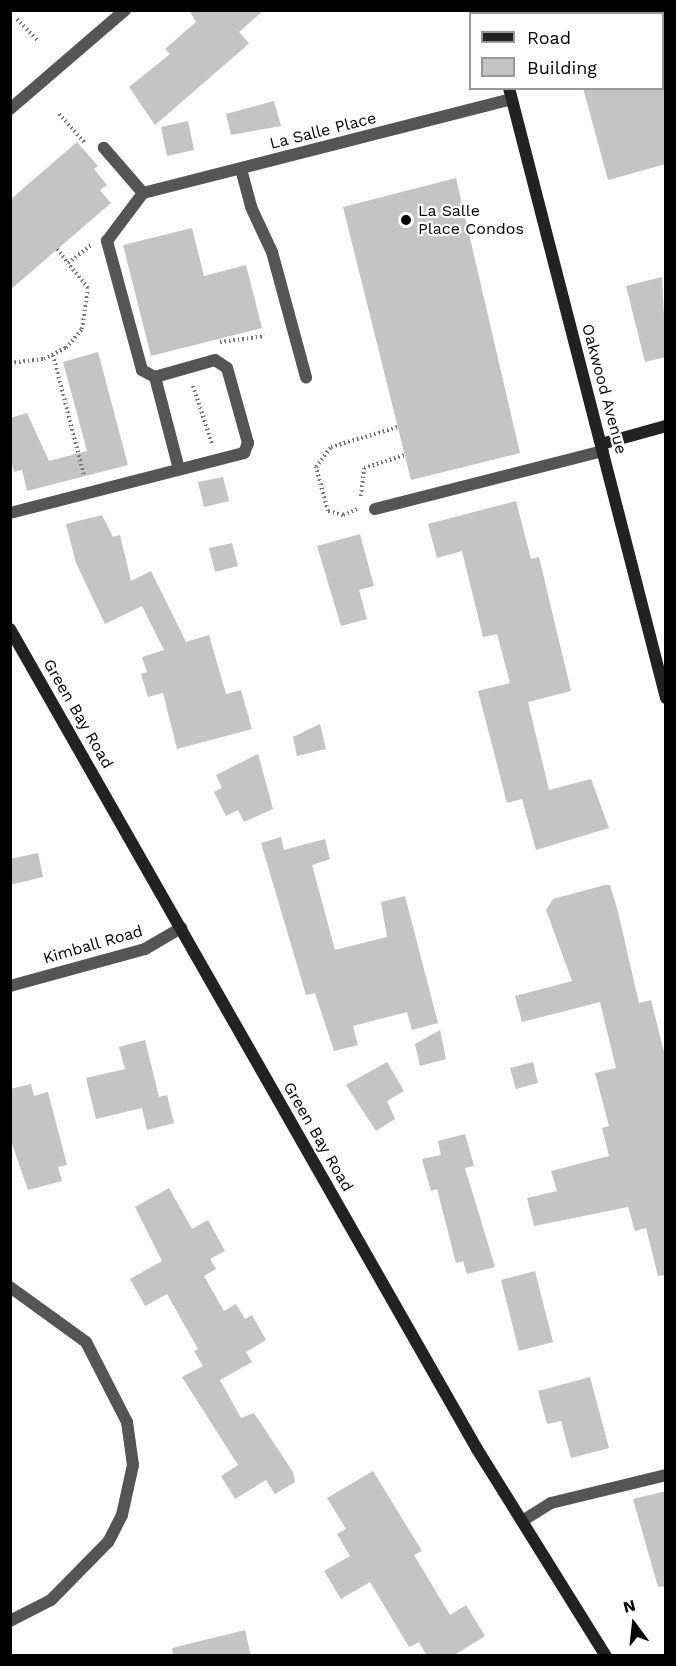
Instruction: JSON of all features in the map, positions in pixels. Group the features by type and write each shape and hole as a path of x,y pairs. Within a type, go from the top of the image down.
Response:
{"main road":[{"name":"Oakwood Avenue","path":"510,94 666,698"},
{"path":"602,448 666,426"},
{"name":"Green Bay Road","path":"10,629 522,1521 606,1656"}],"street":[{"path":"10,109 124,10"},
{"name":"La Salle Place","path":"143,193 241,169 510,94"},
{"path":"10,513 244,453 248,443 227,368 214,360 155,377 142,370 107,241 143,193 99,151"},
{"path":"241,169 251,207 272,252 306,377"},
{"path":"155,377 179,470"},
{"path":"375,509 602,448"},
{"name":"Kimball Road","path":"10,986 145,949 181,928"},
{"path":"10,1287 86,1342 127,1422 133,1465 122,1515 108,1542 51,1600 10,1621"},
{"path":"522,1521 551,1503 666,1475"}],"path":[{"path":"17,19 37,40"},
{"path":"59,114 99,151"},
{"path":"68,263 94,242"},
{"path":"10,363 52,355 66,348 82,329 88,306 88,288 57,249"},
{"path":"52,355 85,480"},
{"path":"188,377 213,447"},
{"path":"398,427 332,447 316,467 324,506 333,514 351,513 360,502 364,468 405,455"}],"building":[{"path":"189,10 264,10 239,32 249,43 155,125 129,87 170,54 165,49 196,22"},
{"path":"666,88 666,164 608,180 584,90 664,90"},
{"path":"274,101 281,126 231,135 226,114"},
{"path":"188,121 194,150 167,156 161,127"},
{"path":"77,142 98,166 94,169 107,185 100,190 111,203 10,290 10,200"},
{"path":"456,178 520,453 411,480 343,207"},
{"path":"192,228 204,276 246,265 262,328 151,356 123,245"},
{"path":"662,277 666,357 645,362 626,286"},
{"path":"98,352 128,465 27,491 22,470 14,472 10,456 10,418 27,413 49,461 87,451 63,362"},
{"path":"223,477 229,501 204,507 198,482"},
{"path":"516,501 531,559 539,557 571,691 528,702 549,790 591,779 609,828 536,850 522,799 507,803 478,691 510,683 497,634 483,637 462,551 437,558 428,524"},
{"path":"102,515 113,537 120,535 131,581 151,571 186,642 209,635 226,694 241,690 252,729 177,749 163,693 148,697 141,674 147,672 142,657 164,650 142,606 105,624 76,563 66,524"},
{"path":"360,534 374,586 359,590 367,619 341,626 317,546"},
{"path":"232,543 238,566 215,572 209,548"},
{"path":"320,724 326,749 297,756 293,737"},
{"path":"258,754 273,809 244,822 238,810 226,816 214,792 222,788 216,775"},
{"path":"281,837 284,850 325,839 330,859 312,865 335,950 387,937 381,902 405,896 438,1023 412,1030 407,1012 353,1026 358,1045 334,1051 315,993 306,995 261,843"},
{"path":"38,853 43,877 10,885 10,859"},
{"path":"610,885 618,912 639,1003 651,1000 666,1060 666,1275 658,1276 646,1228 635,1231 628,1207 534,1226 527,1198 557,1191 551,1171 609,1156 602,1128 609,1126 595,1073 616,1068 600,1002 522,1022 515,996 572,981 546,910 553,899"},
{"path":"440,1030 446,1059 420,1066 415,1044"},
{"path":"145,1040 159,1097 167,1095 174,1123 147,1130 142,1108 96,1119 86,1078 125,1069 119,1047"},
{"path":"387,1062 404,1091 387,1101 395,1119 376,1131 346,1085"},
{"path":"533,1062 538,1083 516,1089 510,1068"},
{"path":"31,1084 34,1096 48,1092 67,1165 58,1167 62,1181 28,1190 10,1138 10,1089"},
{"path":"465,1134 474,1166 465,1168 495,1267 467,1274 463,1261 456,1263 437,1189 431,1191 422,1159 441,1155 438,1141"},
{"path":"169,1188 192,1229 208,1220 225,1251 210,1259 216,1269 204,1276 224,1311 236,1304 245,1319 252,1315 266,1340 246,1352 252,1362 220,1380 241,1418 254,1413 293,1472 295,1482 275,1494 266,1480 235,1499 221,1476 238,1465 182,1377 203,1366 194,1351 198,1349 167,1294 145,1306 130,1279 162,1261 135,1207"},
{"path":"535,1271 553,1342 519,1351 501,1280"},
{"path":"590,1377 609,1448 571,1458 561,1421 547,1424 538,1391"},
{"path":"373,1471 422,1551 414,1555 450,1615 466,1605 485,1636 453,1656 427,1656 419,1642 409,1647 370,1582 341,1599 324,1571 350,1556 337,1534 346,1529 327,1498"},
{"path":"666,1491 666,1586 658,1587 633,1499"},
{"path":"245,1630 251,1656 173,1656 172,1648"}],"place":[{"name":"La Salle Place Condos","path":"406,220"}]}
